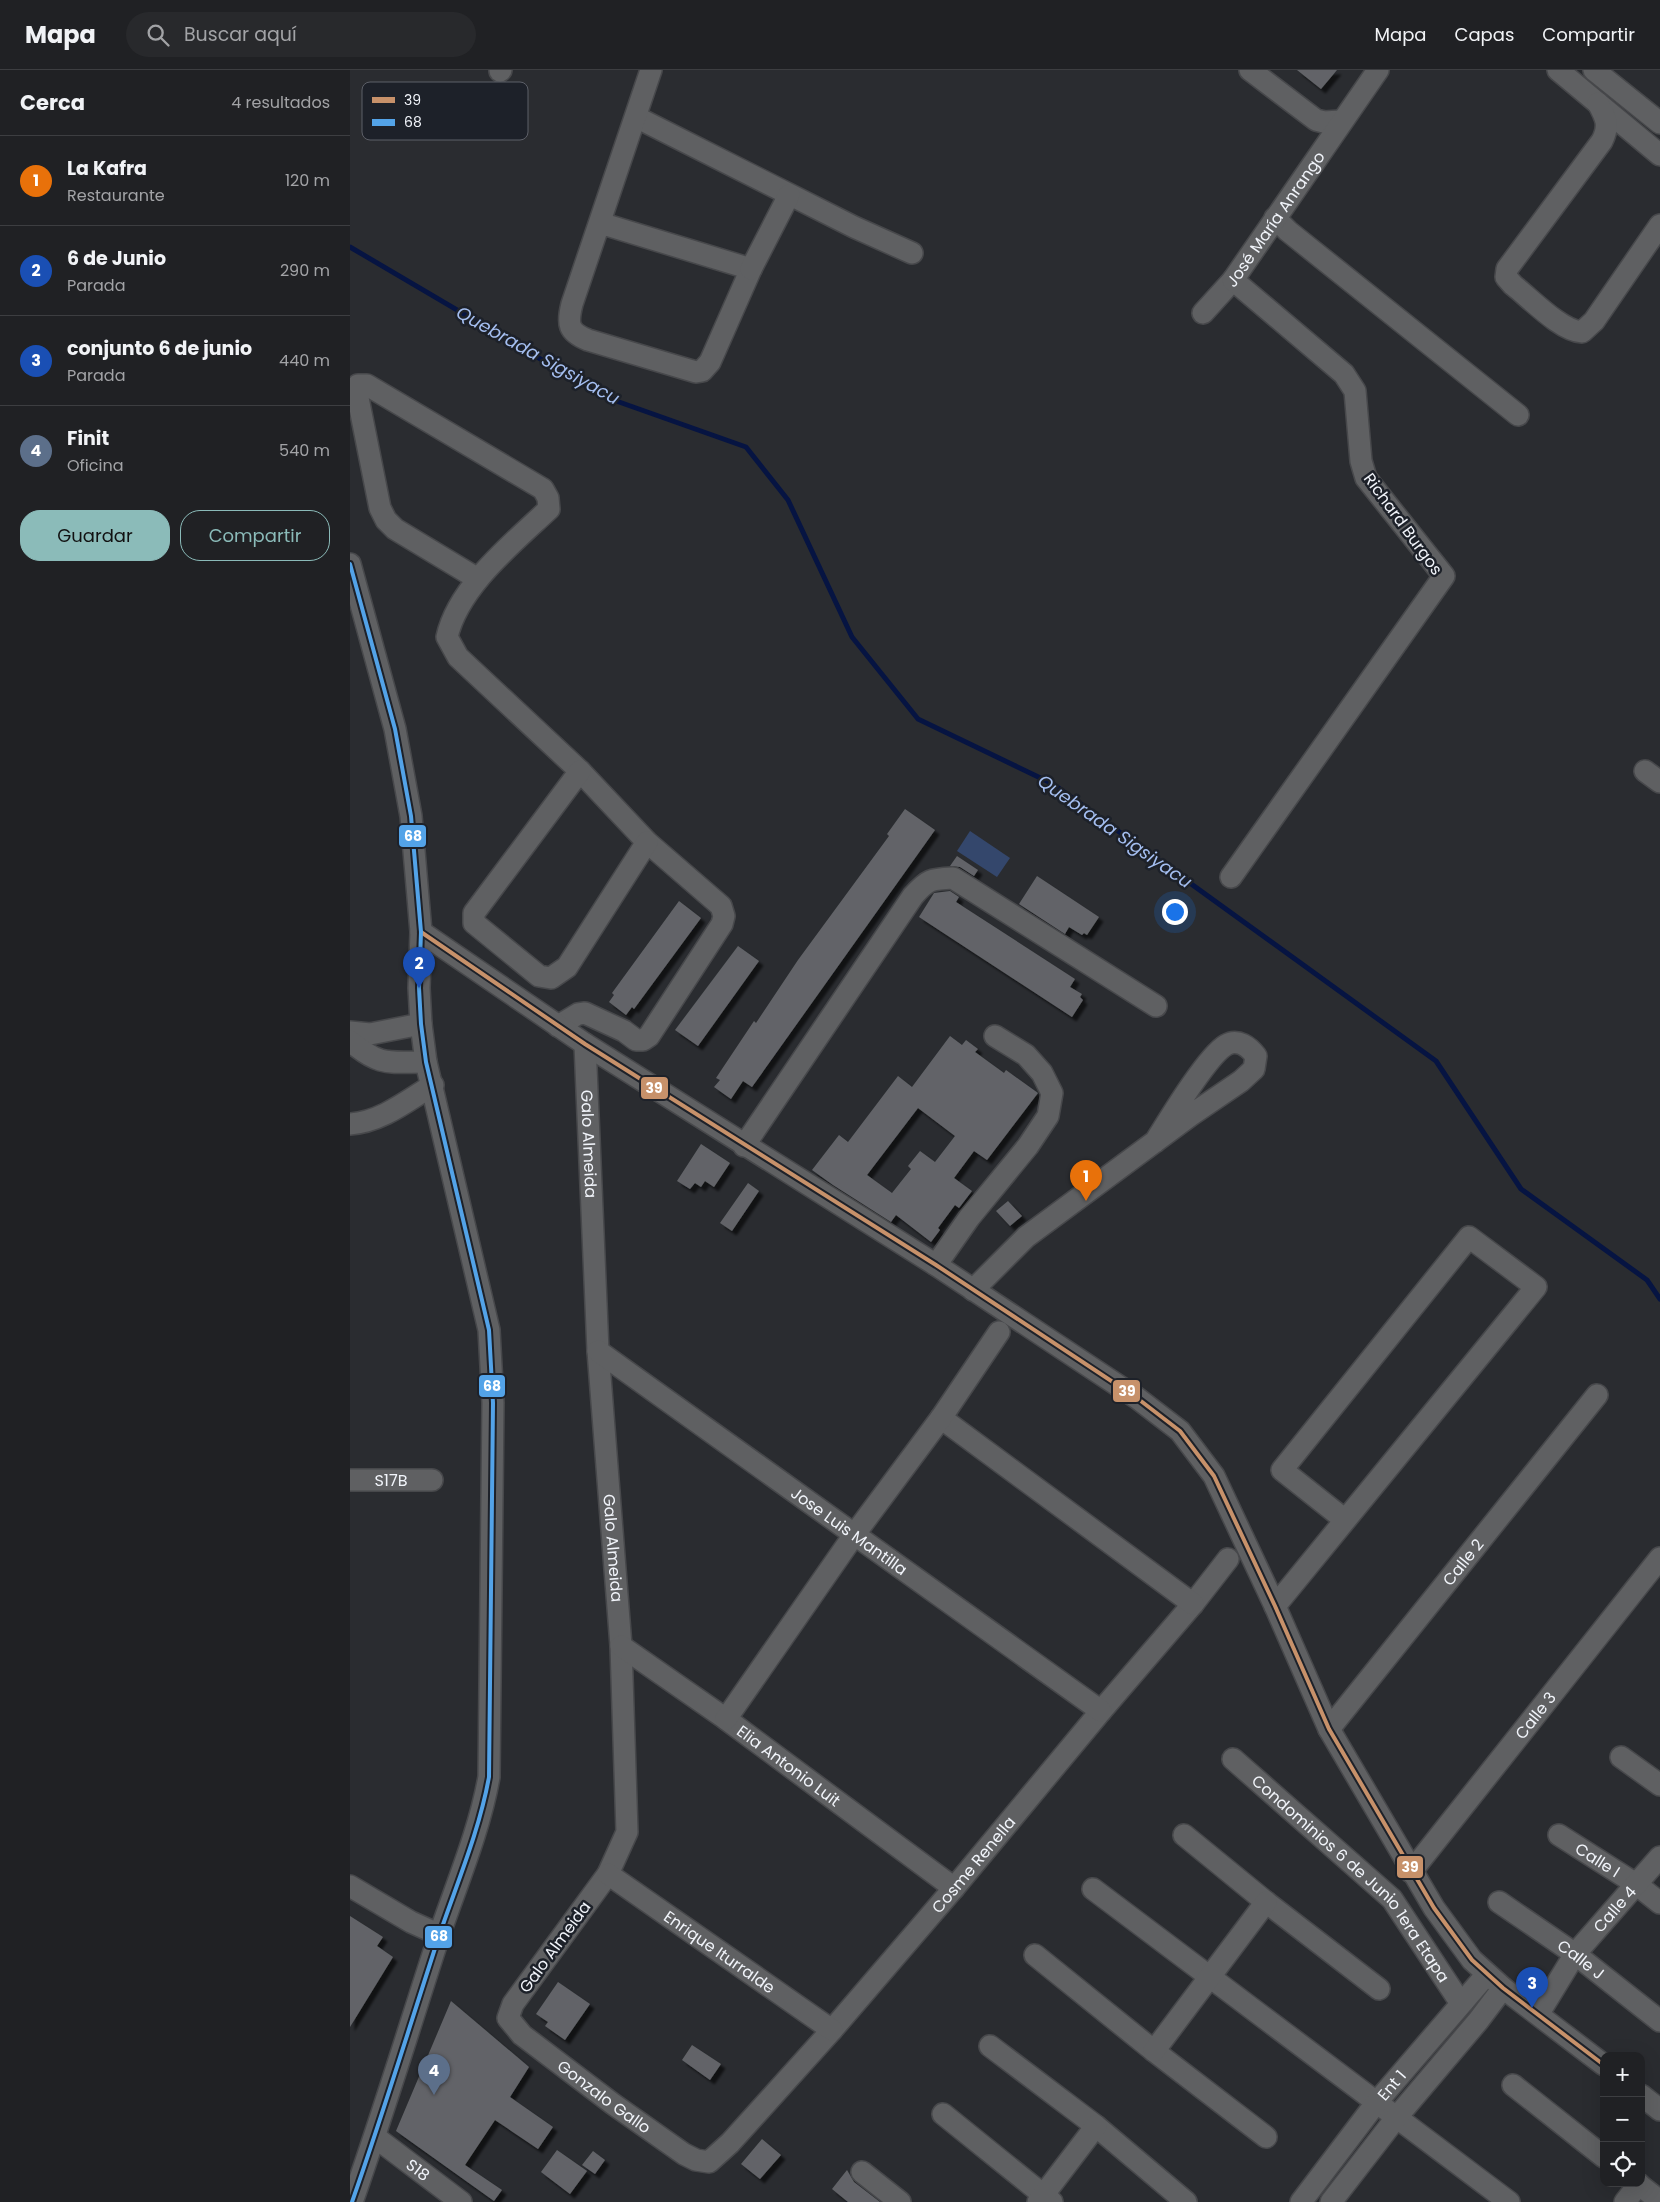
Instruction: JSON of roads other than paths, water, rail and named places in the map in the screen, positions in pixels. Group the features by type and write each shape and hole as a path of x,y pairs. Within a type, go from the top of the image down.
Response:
{"street":[{"path":"651,70 569,317 570,328 578,336 696,372 702,371 710,362 751,269 789,195"},
{"path":"1250,70 1316,120 1324,122 1341,121"},
{"name":"José María Anrango","path":"1203,313 1234,280 1341,121 1378,70"},
{"path":"1558,70 1660,155"},
{"path":"1594,70 1660,123"},
{"path":"1598,103 1607,120 1607,131 1602,141 1508,269 1506,277 1513,285 1565,326 1574,332 1582,332 1594,321 1660,225"},
{"path":"636,117 789,195 912,253"},
{"path":"1275,218 1288,231 1518,415"},
{"path":"600,223 751,269"},
{"name":"Richard Burgos","path":"1231,877 1444,576 1366,478 1361,461 1355,391 1344,374 1234,280"},
{"path":"478,579 395,529 386,520 380,508 356,388 358,385 367,385 543,490 548,498 549,509 478,579 450,623 447,637 458,657 580,771 647,842 721,906 724,916 722,924 649,1036 643,1040 636,1040 624,1031 585,1013 578,1014 558,1026"},
{"path":"350,564 395,729 411,816 421,932 419,988 426,1062 433,1085 489,1330 493,1403 489,1778 483,1812 440,1935 352,2202"},
{"path":"580,771 474,913 474,924 540,976 552,978 567,967 647,842"},
{"path":"744,1146 907,905 926,882 934,879 953,878 1156,1006"},
{"path":"421,932 585,1044 744,1146 936,1265 1137,1398 1180,1432 1214,1476 1276,1606 1329,1729 1411,1872 1434,1908 1472,1960 1487,1974 1600,2062"},
{"path":"350,1032 370,1034 421,1024"},
{"path":"936,1265 969,1218 1028,1146 1048,1116 1052,1093 1042,1073 1026,1055 994,1036"},
{"path":"350,1041 372,1058 381,1062 426,1062"},
{"path":"973,1290 1026,1237 1241,1081 1254,1069 1256,1056 1252,1051 1234,1042 1226,1045 1193,1085 1155,1142"},
{"name":"Galo Almeida","path":"508,2018 513,2004 608,1874 627,1832 621,1646 598,1351 585,1044"},
{"path":"350,1124 362,1123 378,1118 433,1085"},
{"path":"1276,1606 1536,1287 1469,1237 1282,1470 1345,1520"},
{"path":"726,1719 854,1535 941,1418 999,1332"},
{"name":"Jose Luis Mantilla","path":"598,1351 1100,1711"},
{"name":"Calle 2","path":"1329,1729 1597,1395"},
{"path":"941,1418 1193,1604"},
{"name":"S17B","path":"350,1480 432,1480"},
{"name":"Calle 3","path":"1411,1872 1660,1558"},
{"name":"Cosme Renella","path":"709,2162 730,2143 832,2030 954,1888 1100,1711 1193,1604 1228,1559"},
{"name":"Elia Antonio Luit","path":"621,1646 726,1719 954,1888"},
{"path":"1621,1757 1660,1785"},
{"name":"Condominios 6 de Junio 1era Etapa","path":"1233,1759 1392,1899 1456,1996 1463,2002"},
{"path":"1184,1835 1266,1902 1379,1989"},
{"name":"Calle I","path":"1558,1835 1636,1884 1660,1903"},
{"name":"Calle 4","path":"1539,2014 1575,1954 1660,1857"},
{"name":"Enrique Iturralde","path":"608,1874 832,2030"},
{"path":"350,1886 410,1922 440,1935"},
{"path":"1093,1888 1509,2202"},
{"path":"1154,2051 1266,1902"},
{"name":"Calle J","path":"1499,1902 1575,1954 1660,2021"},
{"path":"1035,1954 1154,2051 1266,2137"},
{"name":"Ent 1","path":"1301,2202 1376,2103 1487,1974"},
{"name":"Ent 1","path":"1331,2202 1396,2118 1478,2021 1503,1988"},
{"name":"Gonzalo Gallo","path":"508,2018 522,2035 613,2104 684,2154 696,2160 709,2162"},
{"path":"990,2046 1096,2126 1186,2202"},
{"path":"1513,2085 1600,2154"},
{"path":"1644,2097 1660,2110"},
{"path":"943,2114 1045,2200 1096,2126"},
{"name":"S18","path":"375,2137 461,2202"},
{"path":"862,2172 900,2202"},
{"path":"1625,2202 1636,2187"},
{"path":"1642,2187 1660,2201"}],"waterway":[{"name":"Quebrada Sigsiyacu","path":"350,247 605,397 746,447 788,500 852,637 918,719 1053,784 1436,1061 1521,1189 1647,1280 1660,1299"}],"place":[{"name":"6 de Junio","path":"419,988"},
{"name":"La Kafra","path":"1086,1201"},
{"name":"conjunto 6 de junio","path":"1532,2008"},
{"name":"Finit","path":"434,2095"}]}
